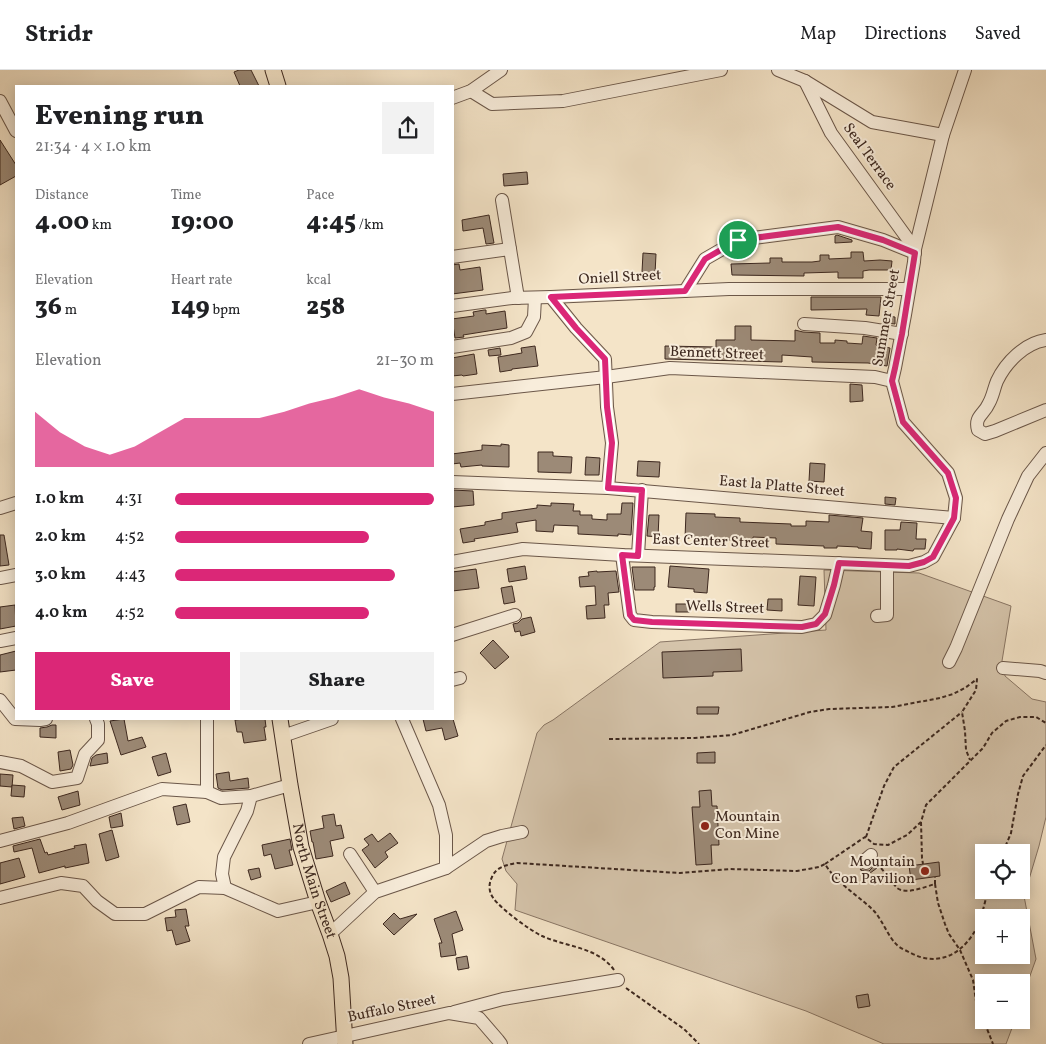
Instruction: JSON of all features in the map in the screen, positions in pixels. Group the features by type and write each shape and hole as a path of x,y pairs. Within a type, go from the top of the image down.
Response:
{"main road":[{"path":"273,70 278,85"},
{"name":"North Main Street","path":"280,720 301,847 330,934 341,978 345,1040"}],"street":[{"path":"454,97 471,91 501,70"},
{"path":"471,91 492,104 563,101 721,70"},
{"name":"Seal Terrace","path":"778,70 805,80 872,122 943,135"},
{"name":"Summer Street","path":"909,566 924,562 933,557 954,518 956,498 948,473 903,422 892,381 902,334 915,251 943,135 965,70"},
{"name":"Seal Terrace","path":"805,80 830,133 915,251"},
{"path":"0,101 15,129"},
{"path":"502,200 518,298"},
{"path":"685,291 705,259 738,240 838,227 915,251"},
{"path":"454,257 510,249"},
{"name":"Oniell Street","path":"454,306 518,298 729,289 909,289"},
{"path":"551,297 576,328 605,359 607,407 612,443 608,488"},
{"path":"454,347 511,338 526,332 534,317 535,298"},
{"path":"804,324 865,328 902,334"},
{"path":"1046,340 1036,341 1019,352 1006,366 997,382 989,404 977,419 976,424 978,430 985,434 1046,410"},
{"name":"Bennett Street","path":"454,394 670,368 875,377 892,381"},
{"path":"949,662 1008,519 1028,476 1046,453"},
{"name":"East la Platte Street","path":"454,482 642,490 954,518"},
{"path":"638,556 642,490"},
{"path":"0,508 15,503"},
{"name":"East Center Street","path":"454,562 523,549 638,556 909,566"},
{"name":"Wells Street","path":"622,555 630,615 634,620 652,622 802,627 816,624 825,614 839,563"},
{"path":"877,616 888,615 887,566"},
{"path":"0,578 15,575"},
{"path":"454,634 515,615"},
{"path":"0,641 15,638"},
{"path":"1003,668 1046,673"},
{"path":"0,700 15,719"},
{"path":"0,762 21,766 52,782 78,778 86,754 98,740 96,720"},
{"path":"207,720 207,792"},
{"path":"283,736 329,720"},
{"path":"402,720 439,805 446,835 446,868"},
{"path":"0,841 68,823 162,789 207,792 221,798 251,796 290,785"},
{"path":"225,888 222,874 224,857 247,811 251,796"},
{"path":"330,934 375,892 446,868 486,841 522,832"},
{"path":"350,854 375,892"},
{"path":"0,898 61,883 83,886 97,902 115,914 145,914 199,887 225,888 278,911 318,902"},
{"path":"449,1013 504,999 618,980"},
{"name":"Buffalo Street","path":"309,1044 345,1040 449,1013 479,1018 500,1044"}],"path":[{"path":"609,739 695,738 732,735 810,712 829,709 892,707 940,698 959,691 977,679 976,690 962,712 894,767 884,786 865,837 819,867 797,871 730,869 680,873 517,863 498,869 492,876 490,890 494,899 502,906 541,936 601,956 613,968 618,980 626,988 684,1029 699,1044"},
{"path":"962,712 966,750 970,760"},
{"path":"923,864 921,822 926,806 982,748 992,733 1006,721 1020,717 1036,717 1046,723"},
{"path":"1006,844 1011,833 1023,776 1046,745"},
{"path":"870,854 907,835 921,822"},
{"path":"865,837 870,854 901,891 935,884"},
{"path":"825,864 830,873 880,917 898,945 929,960 952,955 960,950 977,926 985,899"},
{"path":"935,877 938,903 945,924 974,980 976,1001 993,1044"}],"shaded area":[{"path":"824,570 919,573 1011,606 1002,661 1005,676 1032,699 1046,702 1046,817 1030,876 1030,844 975,844 975,899 1025,899 1026,909 975,909 975,964 1030,964 1030,928 1036,959 1030,976 1030,974 975,974 975,1029 1012,1029 1006,1044 884,1044 806,1011 515,910 517,884 506,871 502,859 537,733 544,725 660,642 826,630"}],"building":[{"path":"251,70 258,85 240,85 234,72"},
{"path":"0,140 15,163 15,177 0,185"},
{"path":"527,172 528,184 504,186 503,174"},
{"path":"489,215 494,243 486,244 483,228 463,231 462,220"},
{"path":"835,236 852,240 852,242 835,243"},
{"path":"851,252 863,252 864,261 892,261 891,270 863,271 863,278 838,278 838,272 804,273 804,276 732,275 731,264 770,263 770,258 782,258 782,262 812,262 820,261 820,255 829,255 829,259 851,258"},
{"path":"643,253 656,254 655,274 642,272"},
{"path":"459,264 460,270 480,267 483,290 454,294 454,265"},
{"path":"811,297 881,297 879,316 866,315 867,309 811,310"},
{"path":"486,310 486,314 505,311 507,328 455,338 454,319 474,316 473,312"},
{"path":"885,316 895,317 895,324 885,323"},
{"path":"735,326 751,326 751,340 795,341 795,330 820,333 820,343 835,343 835,340 862,344 863,336 877,338 876,345 890,348 887,366 868,363 812,362 812,357 782,355 782,362 665,359 665,346 716,347 716,340 735,340"},
{"path":"535,346 538,366 500,372 498,357 522,353 521,348"},
{"path":"500,348 501,355 489,356 488,350"},
{"path":"474,354 477,374 454,376 454,358"},
{"path":"850,384 862,385 863,401 850,402"},
{"path":"501,444 509,445 509,467 482,465 461,467 460,463 454,464 454,454 482,450 482,445 501,446"},
{"path":"538,452 553,452 553,456 572,457 571,473 538,472"},
{"path":"586,457 600,458 599,475 585,475"},
{"path":"638,461 660,462 659,477 637,476"},
{"path":"810,463 825,464 824,482 809,481"},
{"path":"454,490 473,491 474,505 454,507"},
{"path":"885,497 896,498 895,505 885,504"},
{"path":"551,503 574,504 573,511 580,511 580,515 592,515 592,519 607,520 607,514 621,514 622,503 633,503 631,535 578,534 578,526 554,525 553,532 536,531 536,520 516,523 518,532 474,539 475,541 463,543 460,529 485,525 485,522 502,519 502,513 537,508 537,505 551,506"},
{"path":"686,513 715,514 715,517 740,518 740,522 791,524 791,526 806,526 806,521 829,522 829,515 863,518 861,531 872,532 871,549 776,544 776,538 753,537 753,541 685,538"},
{"path":"649,515 659,515 658,537 647,536"},
{"path":"901,522 917,523 916,539 926,539 925,549 914,549 913,551 885,550 885,530 900,530"},
{"path":"0,535 4,535 9,565 0,566"},
{"path":"525,566 527,579 509,582 507,569"},
{"path":"670,566 709,569 707,593 694,592 694,589 668,587"},
{"path":"632,567 655,567 654,590 635,590"},
{"path":"476,569 479,588 454,591 454,572"},
{"path":"616,571 619,592 608,593 609,605 604,605 605,618 587,619 586,606 596,605 595,586 580,587 579,577 589,576 588,572"},
{"path":"800,576 816,577 814,606 798,605"},
{"path":"512,586 515,602 504,604 501,588"},
{"path":"768,599 782,599 782,611 767,610"},
{"path":"676,604 689,604 689,612 676,612"},
{"path":"15,605 15,626 0,629 0,607"},
{"path":"531,617 535,632 521,636 520,631 515,632 513,624"},
{"path":"493,640 509,657 495,669 480,653"},
{"path":"741,649 742,671 713,672 713,676 663,678 662,652"},
{"path":"15,651 15,670 0,672 0,655"},
{"path":"697,707 719,707 718,714 697,714"},
{"path":"124,720 128,741 142,737 146,747 121,755 110,721"},
{"path":"235,720 265,720 266,740 244,743 242,732 237,732"},
{"path":"423,720 453,720 458,736 445,740 442,728 426,731"},
{"path":"56,725 56,738 40,737 40,728"},
{"path":"70,750 73,765 71,769 60,771 58,752"},
{"path":"715,752 715,763 697,763 697,753"},
{"path":"107,753 108,763 90,766 92,758 96,755"},
{"path":"166,753 171,772 158,776 152,757"},
{"path":"229,772 230,781 248,778 249,788 222,790 218,788 216,774"},
{"path":"0,774 13,775 12,787 0,786"},
{"path":"12,785 25,786 24,797 11,796"},
{"name":"Mountain Con Mine","path":"711,790 712,806 717,806 719,845 711,845 712,864 696,865 692,807 700,807 699,791"},
{"path":"78,791 80,805 62,810 58,797"},
{"path":"186,804 190,822 177,825 173,807"},
{"path":"121,813 123,826 111,828 109,817"},
{"path":"334,814 336,826 341,825 344,838 330,841 333,856 316,859 310,831 324,828 322,816"},
{"path":"23,817 25,826 14,829 12,818"},
{"path":"112,830 119,857 106,861 99,834"},
{"path":"390,833 398,843 385,852 388,857 375,868 362,850 369,845 364,839 372,834 378,842"},
{"path":"40,839 45,853 47,852 48,855 86,844 89,863 65,868 65,866 39,873 32,848 14,852 13,846"},
{"path":"290,839 292,850 289,850 293,865 275,869 271,854 264,856 262,845"},
{"path":"19,858 25,877 0,884 0,863"},
{"name":"Mountain Con Pavilion","path":"939,862 940,876 911,880 909,866"},
{"path":"874,864 877,868 866,876 860,869 869,871"},
{"path":"259,868 261,877 251,880 248,870"},
{"path":"345,882 350,894 331,902 326,891"},
{"path":"186,909 189,926 185,926 190,941 176,945 172,930 167,931 165,918 176,917 175,910"},
{"path":"456,911 463,930 452,934 456,955 441,957 439,943 442,943 434,919"},
{"path":"394,913 400,919 417,914 394,935 383,924"},
{"path":"467,956 469,968 458,970 456,958"},
{"path":"868,994 870,1006 858,1008 856,996"}],"place":[{"name":"Mountain Con Mine","path":"705,826"},
{"name":"Mountain Con Pavilion","path":"925,871"}],"route":[{"path":"838,227 883,240 915,253 902,334 892,381 903,422 948,473 956,498 954,518 933,557 924,562 909,566 839,563 825,614 816,624 802,627 634,620 630,615 622,555 638,556 642,490 608,488 612,443 607,407 605,359 576,328 551,297 685,291 705,259 738,240 838,227"}]}
